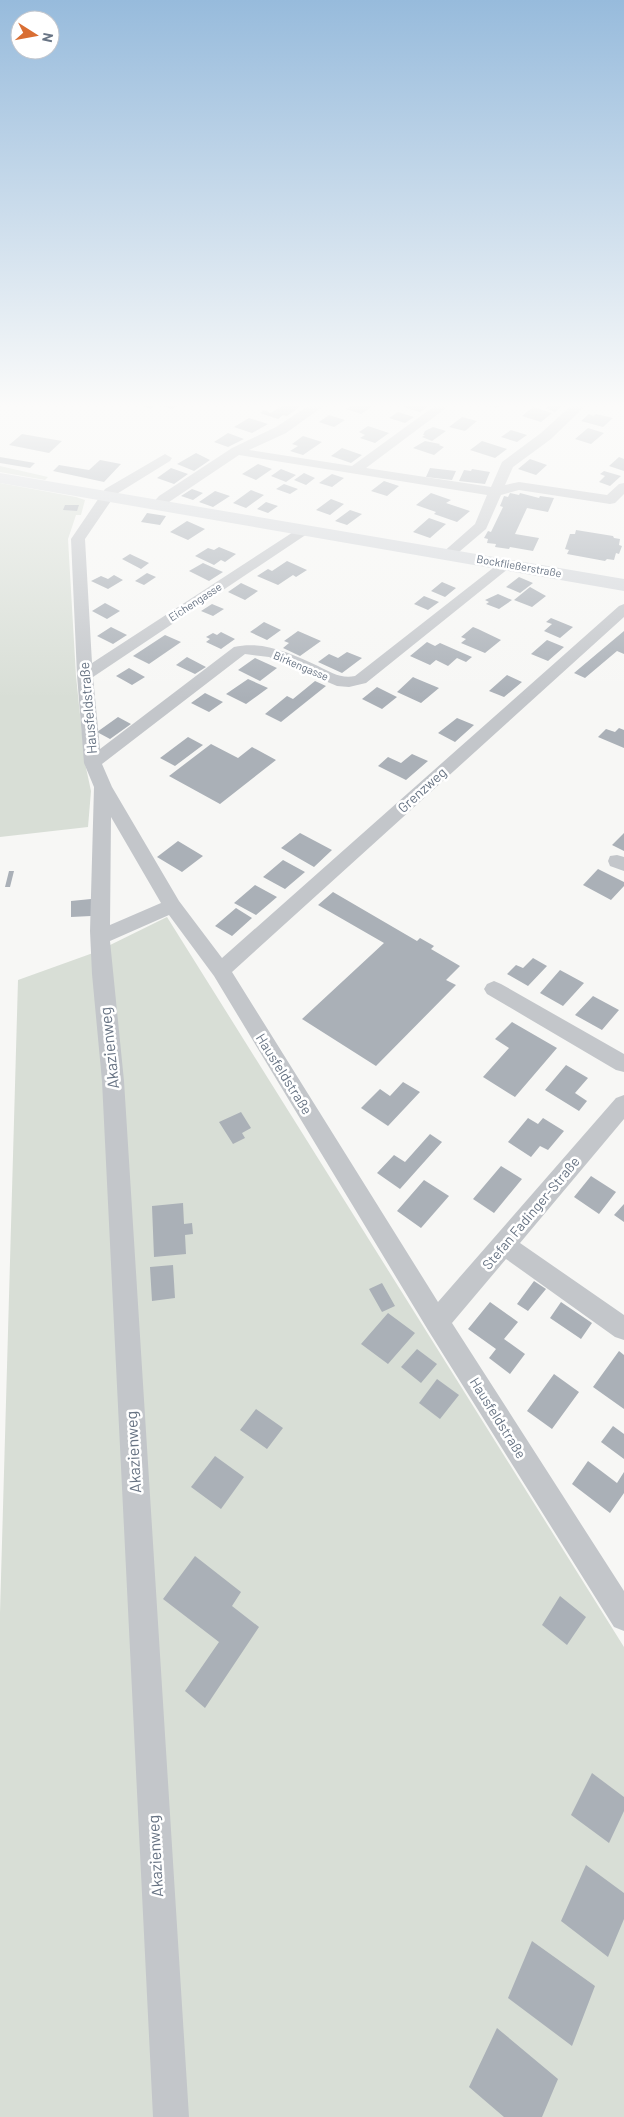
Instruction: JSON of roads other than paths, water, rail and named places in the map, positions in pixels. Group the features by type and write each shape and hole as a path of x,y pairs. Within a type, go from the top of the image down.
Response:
{"main road":[{"name":"Bockfließerstraße","path":"134,501 624,584"}],"street":[{"name":"Hausfeldstraße","path":"104,501 78,539 84,675 98,775 172,906 221,971 437,1322 624,1617"},
{"path":"158,505 162,501"},
{"path":"448,554 481,526 491,501"},
{"name":"Eichengasse","path":"84,675 306,530"},
{"name":"Birkengasse","path":"98,775 240,650 246,648 263,650 337,681 349,682 360,680 507,564"},
{"name":"Grenzweg","path":"221,971 624,609"},
{"name":"Akazienweg","path":"98,775 102,974 113,1081 171,2117"},
{"path":"100,937 172,906"},
{"path":"494,989 624,1064"},
{"name":"Stefan Fadinger-Straße","path":"437,1322 624,1104"},
{"path":"504,1245 624,1329"}]}
